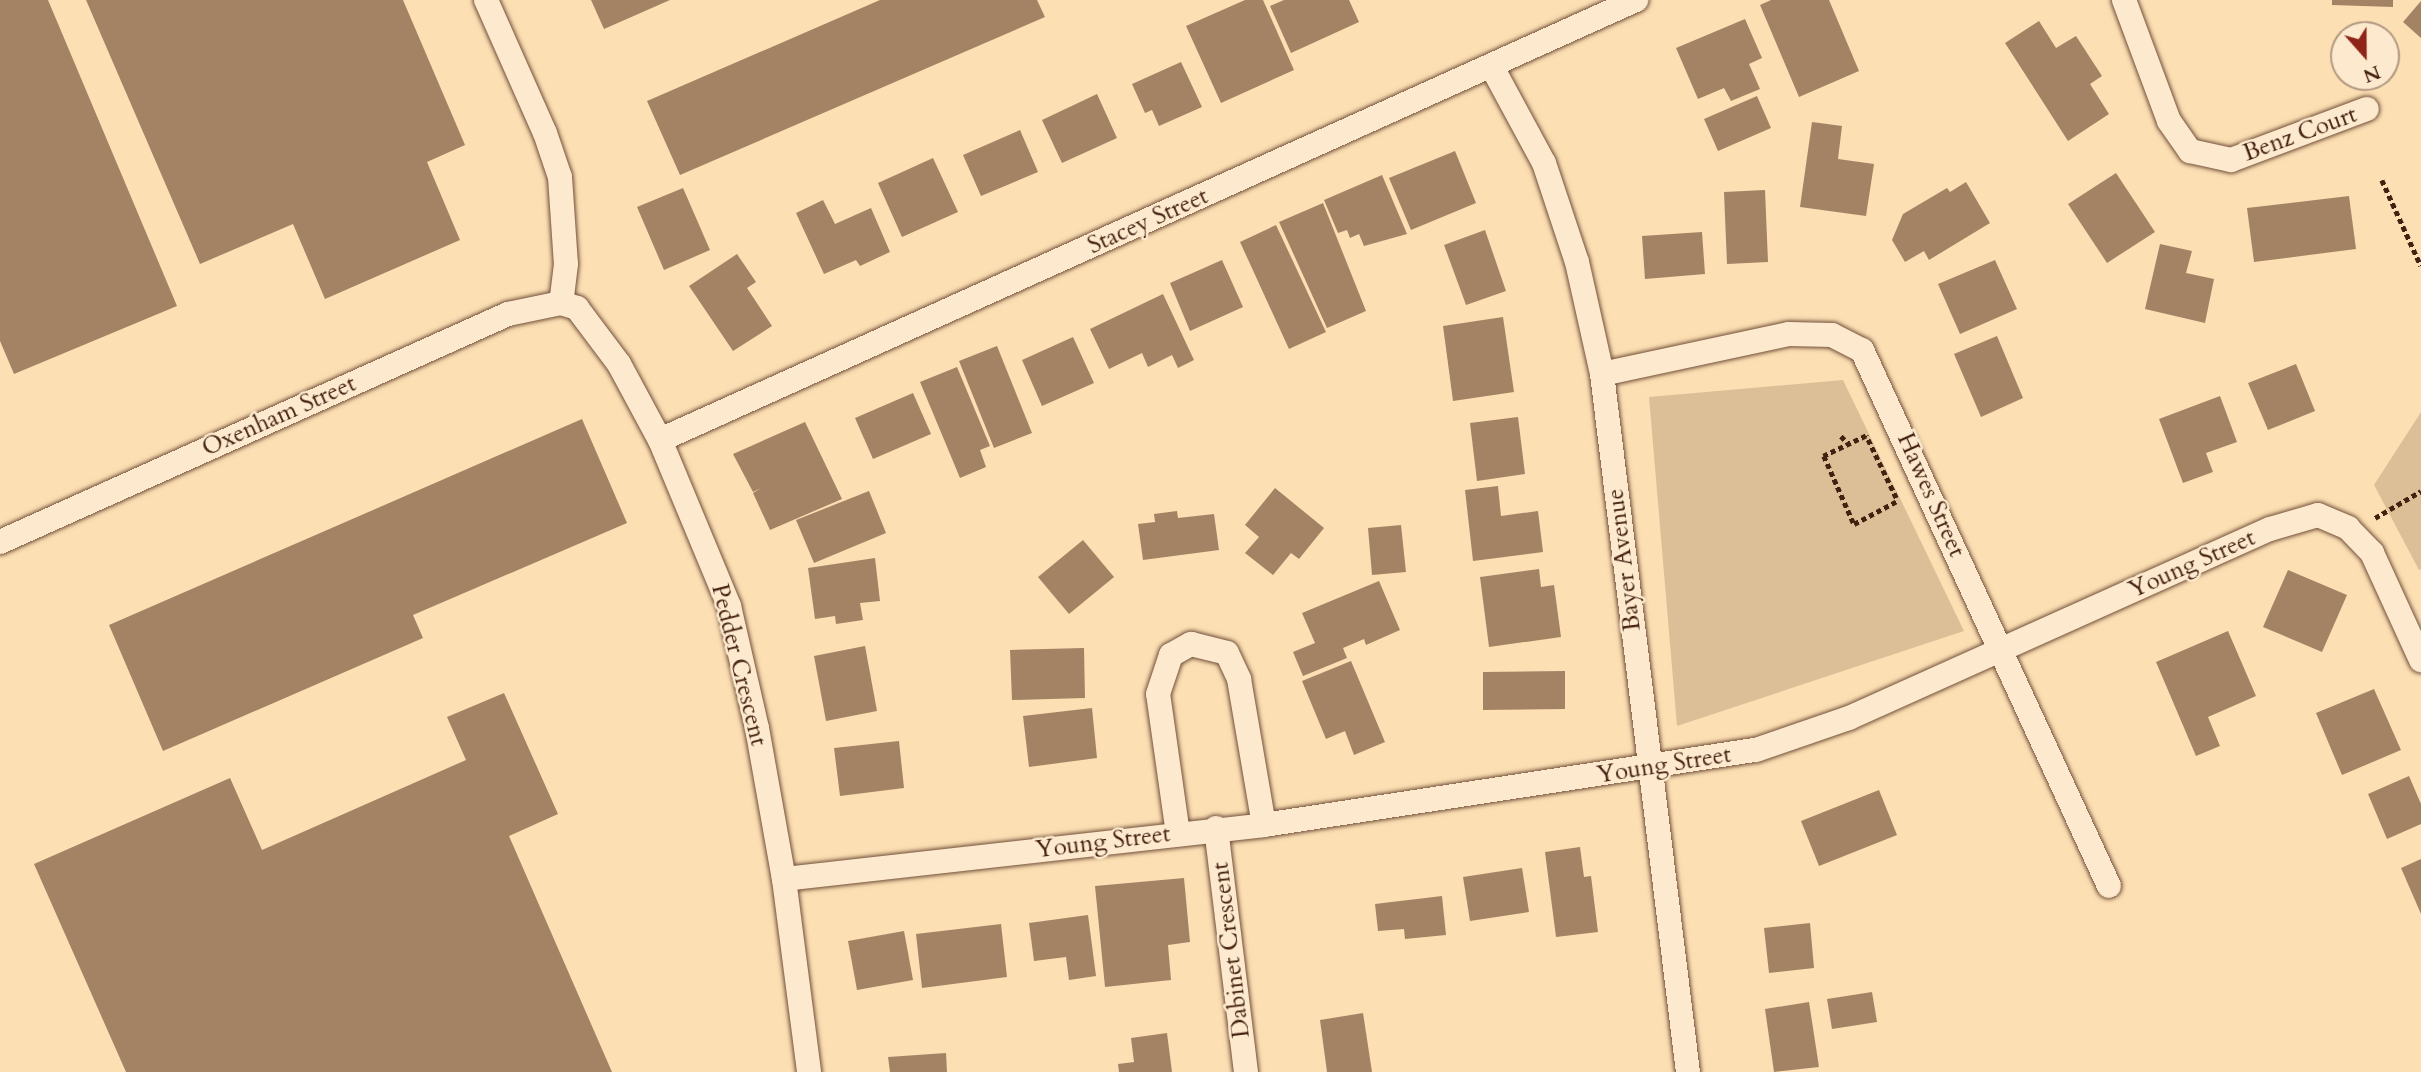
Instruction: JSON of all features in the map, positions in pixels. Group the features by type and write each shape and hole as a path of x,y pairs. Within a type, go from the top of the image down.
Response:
{"street":[{"path":"485,0 545,133 560,177 566,264 561,303"},
{"name":"Stacey Street","path":"660,440 1636,0"},
{"name":"Benz Court","path":"2124,0 2169,121 2190,151 2231,160 2367,110"},
{"name":"Bayer Avenue","path":"1492,67 1544,163 1577,262 1602,374 1688,1072"},
{"name":"Pedder Crescent","path":"561,303 578,308 619,364 660,440 729,606 757,728 784,879 809,1072"},
{"name":"Oxenham Street","path":"0,542 508,314 561,303"},
{"name":"Hawes Street","path":"1602,374 1789,334 1832,335 1862,350 2109,886"},
{"name":"Young Street","path":"784,879 1216,828 1264,825 1649,769 1756,750 1849,718 2270,529 2318,515 2348,528 2372,553 2421,660"},
{"path":"1178,834 1158,694 1171,655 1191,644 1227,653 1239,679 1264,825"},
{"name":"Dabinet Crescent","path":"1216,828 1246,1072"}],"path":[{"path":"2382,180 2421,266"},
{"path":"1841,436 1849,444"},
{"path":"1897,501 1854,524 1824,456 1866,436 1897,501 1906,506"},
{"path":"2348,528 2388,513 2421,491"}],"shaded area":[{"path":"1843,380 1964,631 1677,726 1649,397"},
{"path":"2421,412 2421,569 2419,570 2374,485"}],"building":[{"path":"0,0 48,0 177,306 14,374 0,341"},
{"path":"86,0 403,0 465,145 427,162 460,240 325,299 293,224 200,264"},
{"path":"591,0 670,0 604,29"},
{"path":"880,0 1037,0 1045,17 680,175 647,101"},
{"path":"1245,0 1263,0 1294,70 1221,103 1186,26"},
{"path":"1284,0 1349,0 1359,22 1291,53 1270,6"},
{"path":"1771,0 1829,0 1859,71 1799,97 1760,5"},
{"path":"2332,0 2393,0 2393,7 2332,5"},
{"path":"2421,1 2421,38 2403,22"},
{"path":"1745,19 1762,58 1749,64 1760,89 1731,101 1724,88 1698,99 1676,48"},
{"path":"2039,21 2056,48 2076,36 2102,76 2090,84 2109,114 2068,141 2005,43"},
{"path":"1181,62 1202,107 1159,126 1152,110 1145,113 1132,84"},
{"path":"1097,94 1117,138 1062,163 1042,120"},
{"path":"1757,96 1771,128 1718,151 1704,119"},
{"path":"1812,122 1842,126 1838,159 1874,164 1866,216 1800,207"},
{"path":"1020,130 1038,172 981,196 963,155"},
{"path":"1455,151 1476,203 1411,230 1389,178"},
{"path":"933,158 958,212 902,237 878,183"},
{"path":"2116,173 2155,232 2107,263 2068,204"},
{"path":"1382,175 1407,234 1364,246 1359,234 1350,238 1347,230 1338,233 1324,200"},
{"path":"1966,182 1990,223 1929,260 1924,251 1905,262 1892,240 1903,214 1947,188 1950,192"},
{"path":"683,188 710,250 664,270 637,207"},
{"path":"1765,190 1768,262 1727,264 1724,192"},
{"path":"2349,196 2356,249 2254,262 2247,208"},
{"path":"823,200 835,224 871,208 890,252 860,266 856,260 824,274 796,213"},
{"path":"1323,203 1366,311 1327,328 1279,222"},
{"path":"1276,225 1326,332 1289,349 1240,242"},
{"path":"1485,230 1506,291 1466,305 1444,245"},
{"path":"1702,232 1705,274 1645,279 1642,236"},
{"path":"2160,244 2192,251 2186,273 2214,279 2205,323 2145,309"},
{"path":"737,254 756,282 747,288 772,326 733,351 689,286"},
{"path":"1222,260 1243,307 1190,331 1170,283"},
{"path":"1995,260 2017,309 1960,334 1938,284"},
{"path":"1163,294 1194,360 1178,368 1172,355 1148,367 1142,353 1109,369 1090,329"},
{"path":"1503,317 1514,392 1453,401 1443,326"},
{"path":"1997,336 2023,398 1981,417 1954,354"},
{"path":"1073,337 1094,383 1042,406 1022,360"},
{"path":"997,346 1032,433 994,448 959,361"},
{"path":"2296,364 2315,411 2268,430 2248,383"},
{"path":"957,367 990,446 980,450 986,467 960,478 920,382"},
{"path":"913,393 931,434 873,459 855,418"},
{"path":"2220,396 2237,442 2206,453 2213,472 2183,483 2159,419"},
{"path":"1518,417 1525,474 1477,481 1470,423"},
{"path":"582,419 627,523 413,615 423,638 163,751 109,625"},
{"path":"805,422 842,499 770,530 753,493 761,488 753,492 733,454"},
{"path":"1498,486 1501,516 1538,511 1543,552 1473,561 1465,490"},
{"path":"1275,488 1324,528 1299,559 1291,553 1273,575 1245,553 1259,537 1245,525"},
{"path":"869,491 886,533 814,563 796,520"},
{"path":"1177,511 1178,518 1214,514 1219,550 1143,560 1138,524 1155,522 1154,514"},
{"path":"1401,525 1406,572 1372,575 1368,528"},
{"path":"1083,540 1114,577 1069,614 1038,577"},
{"path":"875,558 880,601 860,603 863,620 836,624 835,616 815,619 808,568"},
{"path":"1539,569 1541,587 1554,585 1561,637 1489,647 1480,577"},
{"path":"2288,570 2347,595 2322,652 2263,627"},
{"path":"1379,581 1400,630 1366,645 1364,639 1343,648 1347,658 1303,676 1293,652 1315,643 1302,613"},
{"path":"2228,631 2256,696 2208,717 2220,746 2196,756 2156,662"},
{"path":"865,646 877,711 826,721 814,656"},
{"path":"1084,648 1085,698 1012,700 1010,650"},
{"path":"1351,661 1385,742 1354,755 1345,731 1326,739 1302,681"},
{"path":"1565,671 1565,709 1483,710 1483,672"},
{"path":"2374,689 2401,750 2342,775 2316,713"},
{"path":"504,693 558,814 509,836 612,1072 126,1072 34,864 230,778 262,850 466,760 447,717"},
{"path":"1092,708 1097,758 1029,767 1023,716"},
{"path":"899,741 904,788 840,796 834,748"},
{"path":"2409,776 2421,804 2421,824 2387,839 2368,794"},
{"path":"1879,790 1897,835 1819,866 1801,821"},
{"path":"1580,847 1584,877 1591,876 1598,932 1556,937 1545,852"},
{"path":"2421,859 2421,914 2401,868"},
{"path":"1522,868 1529,912 1470,921 1463,877"},
{"path":"1184,878 1190,942 1168,945 1171,980 1105,987 1095,886"},
{"path":"1442,896 1446,935 1405,939 1404,929 1378,931 1375,904"},
{"path":"1088,915 1096,976 1069,980 1066,957 1034,961 1029,923"},
{"path":"1810,923 1814,968 1769,973 1764,928"},
{"path":"1001,924 1007,977 922,988 916,934"},
{"path":"904,931 913,980 857,990 848,941"},
{"path":"1872,992 1877,1022 1832,1029 1827,999"},
{"path":"1809,1002 1819,1067 1774,1072 1765,1009"},
{"path":"1363,1013 1372,1072 1327,1072 1320,1020"},
{"path":"1167,1033 1172,1072 1119,1072 1118,1064 1134,1062 1131,1038"},
{"path":"946,1053 947,1072 890,1072 888,1057"}]}
